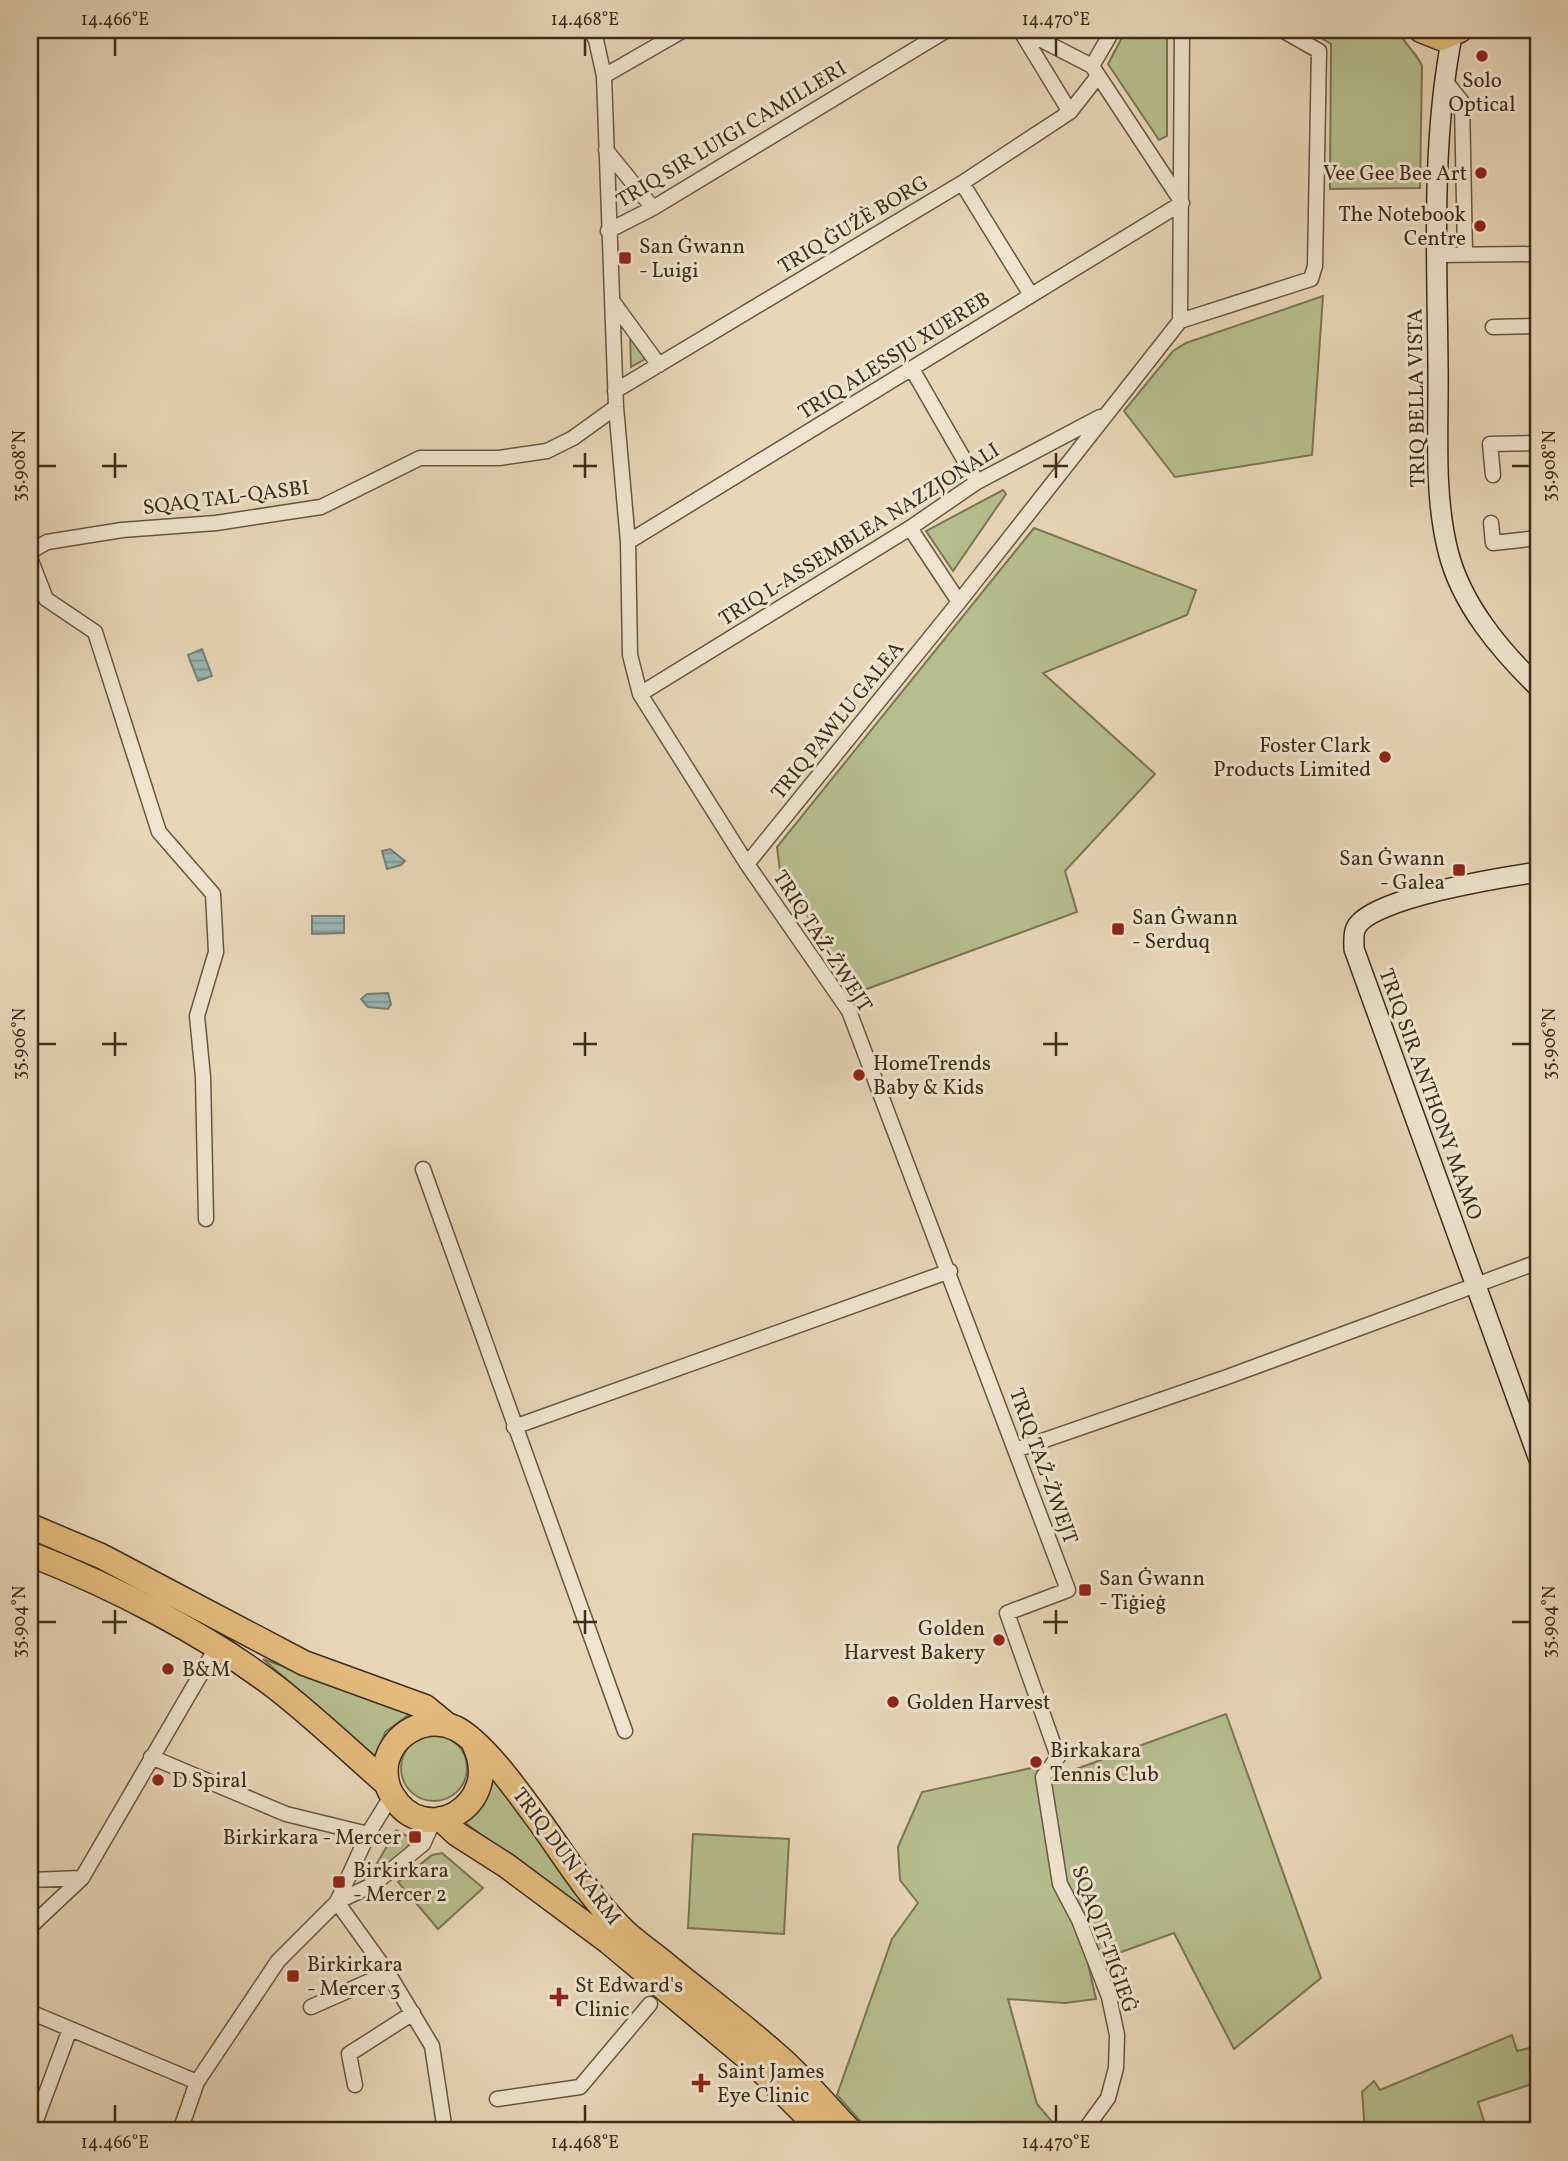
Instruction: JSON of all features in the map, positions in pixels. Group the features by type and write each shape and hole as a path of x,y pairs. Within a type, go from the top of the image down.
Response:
{"highway":[{"name":"TRIQ DUN KARM","path":"30,1526 102,1556 304,1663 425,1707 447,1725 458,1730 508,1778 620,1928 782,2059 850,2131"},
{"name":"TRIQ DUN KARM","path":"30,1554 90,1577 216,1648 277,1689 389,1789 402,1808 416,1816 438,1819 465,1808 475,1796 481,1782 482,1766 475,1746"},
{"path":"389,1789 388,1757 402,1735 429,1723 447,1725"},
{"name":"TRIQ DUN KARM","path":"438,1819 507,1866 609,1942 755,2064 822,2131"}],"main road":[{"name":"TRIQ BELLA VISTA","path":"1440,32 1443,78 1438,145 1439,494 1448,552 1466,600 1517,666 1538,687"},
{"name":"TRIQ SIR ANTHONY MAMO","path":"1536,1446 1354,949 1355,928 1365,917 1401,899 1538,872"}],"street":[{"name":"TRIQ TAŻ-ŻWEJT","path":"590,30 596,40 604,76 615,391 628,542 630,655 640,694 747,864 849,1011 950,1271 1068,1590 1007,1613 1058,1757"},
{"path":"604,76 684,30"},
{"path":"1021,30 1095,71 1182,203"},
{"path":"1021,30 1070,112"},
{"name":"TRIQ ĠUŻÈ BORG","path":"615,391 962,183 1070,112 1095,71 1113,30"},
{"path":"1182,30 1180,321 1311,279 1315,266 1318,51 1282,30"},
{"name":"TRIQ SIR LUIGI CAMILLERI","path":"608,231 653,208 938,32"},
{"path":"1443,78 1462,102 1465,254"},
{"path":"607,150 653,208"},
{"path":"962,183 1031,295"},
{"name":"TRIQ ALESSJU XUEREB","path":"628,542 1182,203"},
{"path":"1437,255 1538,254"},
{"path":"613,302 659,365"},
{"name":"TRIQ PAWLU GALEA","path":"747,864 959,602 1180,321"},
{"path":"1493,327 1538,326"},
{"path":"912,369 977,482"},
{"name":"SQAQ TAL-QASBI","path":"30,555 47,542 122,530 216,523 321,507 420,458 499,458 547,451 573,438 616,407"},
{"name":"TRIQ L-ASSEMBLEA NAZZJONALI","path":"640,694 910,528 977,482 1104,415"},
{"path":"1493,475 1490,444 1538,443"},
{"path":"1491,523 1493,544 1538,538"},
{"path":"910,528 959,602"},
{"path":"30,555 46,599 95,632 159,832 214,894 216,952 197,1016 203,1077 206,1219"},
{"path":"423,1169 625,1731"},
{"path":"1016,1450 1227,1377 1538,1262"},
{"path":"514,1427 950,1271"},
{"path":"30,1927 82,1878 216,1648"},
{"path":"151,1757 286,1814 368,1834"},
{"name":"SQAQ IT-TIĠIEĠ","path":"1058,1757 1043,1777 1060,1884 1079,1920 1109,1997 1117,2035 1116,2068 1108,2098 1084,2131"},
{"path":"337,1902 389,1789"},
{"path":"180,2131 197,2082 278,1961 337,1902 374,1884 423,1844 438,1819"},
{"path":"30,1881 82,1878"},
{"path":"337,1902 388,1973 432,2046 445,2131"},
{"path":"311,2007 388,1973"},
{"path":"497,2099 580,2087 650,2004"},
{"path":"30,2012 197,2082"},
{"path":"355,2085 349,2054 413,2013"},
{"path":"32,2131 36,2108 70,2029"},
{"path":"1532,2131 1538,2129"}],"green space":[{"path":"1126,30 1167,30 1167,136 1159,140 1108,64"},
{"path":"1308,30 1398,30 1417,56 1422,66 1420,188 1330,189 1331,44"},
{"path":"1323,296 1312,455 1175,477 1124,411 1173,351 1186,343"},
{"path":"630,335 645,359 631,367"},
{"path":"1003,490 1006,494 953,571 926,531"},
{"path":"1034,528 1196,590 1187,615 1043,673 1155,774 1065,871 1077,912 864,990 845,975 780,872 777,847"},
{"path":"1538,740 1538,854 1536,854 1536,741"},
{"path":"263,1659 411,1713 385,1732 377,1758"},
{"path":"1226,1714 1321,1978 1234,2049 1174,1933 1088,1964 1096,1999 1065,2003 1008,1999 1037,2104 1060,2131 869,2131 837,2095 892,1939 918,1903 900,1880 898,1847 922,1792 1036,1767 1041,1778 1060,1775"},
{"path":"434,1735 457,1745 467,1768 457,1791 434,1801 411,1791 401,1768 411,1745"},
{"path":"492,1778 621,1940 463,1821"},
{"path":"396,1830 414,1840 394,1861 367,1881"},
{"path":"693,1834 789,1839 784,1934 688,1928"},
{"path":"442,1853 483,1888 438,1929 398,1882 432,1855"},
{"path":"1512,2035 1517,2051 1538,2046 1538,2082 1478,2102 1487,2131 1365,2131 1362,2092 1374,2081 1380,2090"}],"water":[{"path":"202,649 212,676 198,681 188,655"},
{"path":"390,849 405,861 387,869 382,851"},
{"path":"312,916 344,916 344,933 312,934"},
{"path":"388,993 391,1004 388,1009 368,1007 361,999 367,994"}],"place":[{"name":"Solo Optical","path":"1482,56"},
{"name":"Vee Gee Bee Art","path":"1481,173"},
{"name":"The Notebook Centre","path":"1480,226"},
{"name":"San Ġwann - Luigi","path":"625,258"},
{"name":"Foster Clark Products Limited","path":"1385,757"},
{"name":"San Ġwann - Galea","path":"1459,870"},
{"name":"San Ġwann - Serduq","path":"1118,929"},
{"name":"HomeTrends Baby & Kids","path":"859,1075"},
{"name":"San Ġwann - Tiġieġ","path":"1085,1590"},
{"name":"Golden Harvest Bakery","path":"999,1640"},
{"name":"B&M","path":"168,1669"},
{"name":"Golden Harvest","path":"893,1702"},
{"name":"Birkakara Tennis Club","path":"1036,1762"},
{"name":"D Spiral","path":"158,1780"},
{"name":"Birkirkara - Mercer","path":"415,1837"},
{"name":"Birkirkara - Mercer 2","path":"339,1882"},
{"name":"Birkirkara - Mercer 3","path":"293,1976"},
{"name":"St Edward's Clinic","path":"559,1997"},
{"name":"Saint James Eye Clinic","path":"701,2083"}]}
